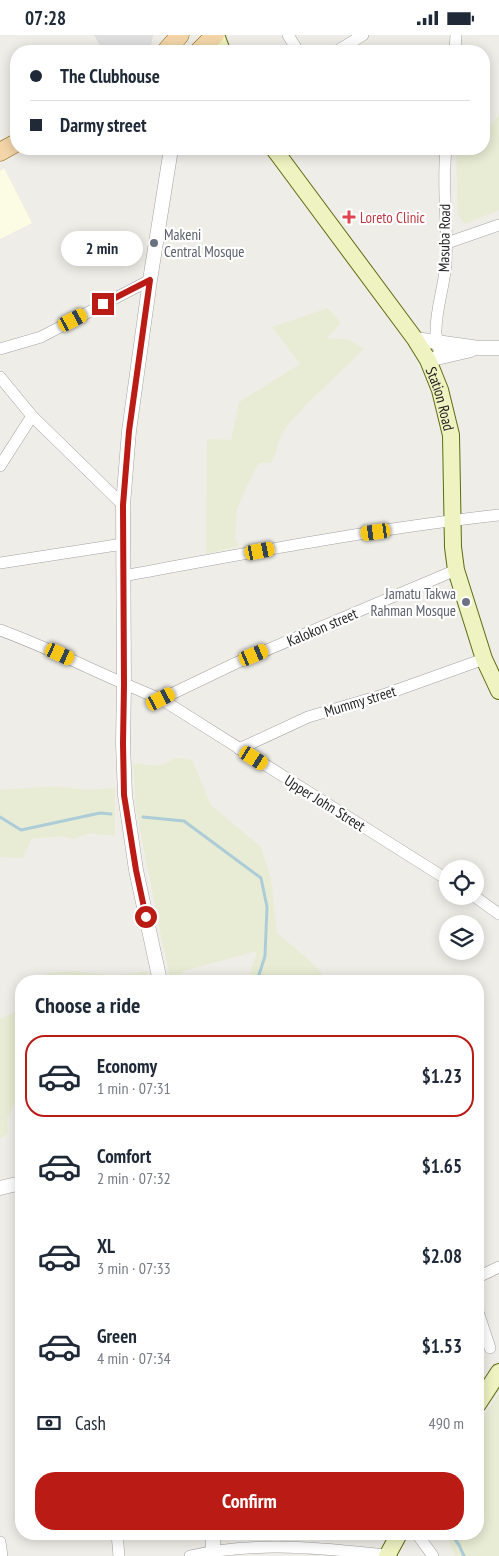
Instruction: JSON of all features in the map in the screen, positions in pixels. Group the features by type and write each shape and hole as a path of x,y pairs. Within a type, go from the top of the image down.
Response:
{"main road":[{"path":"205,45 216,35"},
{"name":"Station Road","path":"278,155 415,339 435,359 450,435 453,547 456,570 484,659 499,691"},
{"path":"484,1395 499,1372"},
{"path":"387,1556 396,1540"}],"street":[{"path":"347,45 363,35"},
{"path":"159,975 136,870 124,795 123,505 129,431 170,155"},
{"name":"Masuba Road","path":"435,359 438,342 436,334 438,309 446,264 447,243 444,200 446,155"},
{"path":"447,243 499,225"},
{"path":"0,349 41,337 150,280"},
{"path":"415,339 479,348 499,348"},
{"path":"435,359 479,348"},
{"path":"0,377 32,415 123,505"},
{"path":"0,466 32,415"},
{"path":"123,576 299,543 499,515"},
{"path":"0,563 123,543"},
{"name":"Kalokon street","path":"161,699 236,663 456,570"},
{"name":"Upper John Street","path":"0,630 23,637 124,685 161,699 439,874"},
{"name":"Mummy street","path":"239,749 308,717 386,694 484,659"},
{"path":"484,903 499,914"},
{"path":"0,1188 15,1184"},
{"path":"484,1274 499,1267"},
{"path":"484,1330 490,1348"},
{"path":"118,1540 119,1556"},
{"path":"213,1540 213,1553"},
{"path":"421,1540 433,1556"},
{"path":"0,1542 2,1556"},
{"path":"190,1556 245,1547 323,1548 387,1556"}],"shaded area":[{"path":"94,35 153,35 151,45 100,45"},
{"path":"499,114 499,210 465,224 458,215 456,155 490,155 490,127"},
{"path":"4,168 32,223 0,239 0,171"},
{"path":"328,308 341,323 327,338 350,340 364,349 286,427 271,463 260,463 252,475 237,509 235,539 239,546 206,554 207,439 231,440 239,402 300,364 272,327"},
{"path":"176,758 192,760 211,805 261,847 271,879 277,933 309,960 323,975 250,975 257,951 183,971 181,975 170,975 136,809 133,763 159,766"},
{"path":"56,786 87,790 115,788 115,836 88,833 74,839 60,836 31,839 23,858 0,857 0,790"},
{"path":"76,971 116,975 46,975 46,973"},
{"path":"147,971 147,975 116,975 131,974"},
{"path":"15,1012 15,1103 7,1119 8,1134 0,1139 0,1019"},
{"path":"499,1392 499,1556 455,1556 448,1540 484,1540 484,1417"}],"waterway":[{"path":"0,817 21,830 100,813 111,814"},
{"path":"143,817 184,821 261,878 267,907 265,956 259,975"},
{"path":"455,1540 464,1556"}],"place":[{"name":"Loreto Clinic","path":"349,217"},
{"name":"Makeni Central Mosque","path":"154,243"},
{"name":"Jamatu Takwa Rahman Mosque","path":"466,602"}],"route":[{"path":"103,304 150,280 129,431 123,505 124,795 136,870 146,917"}]}
